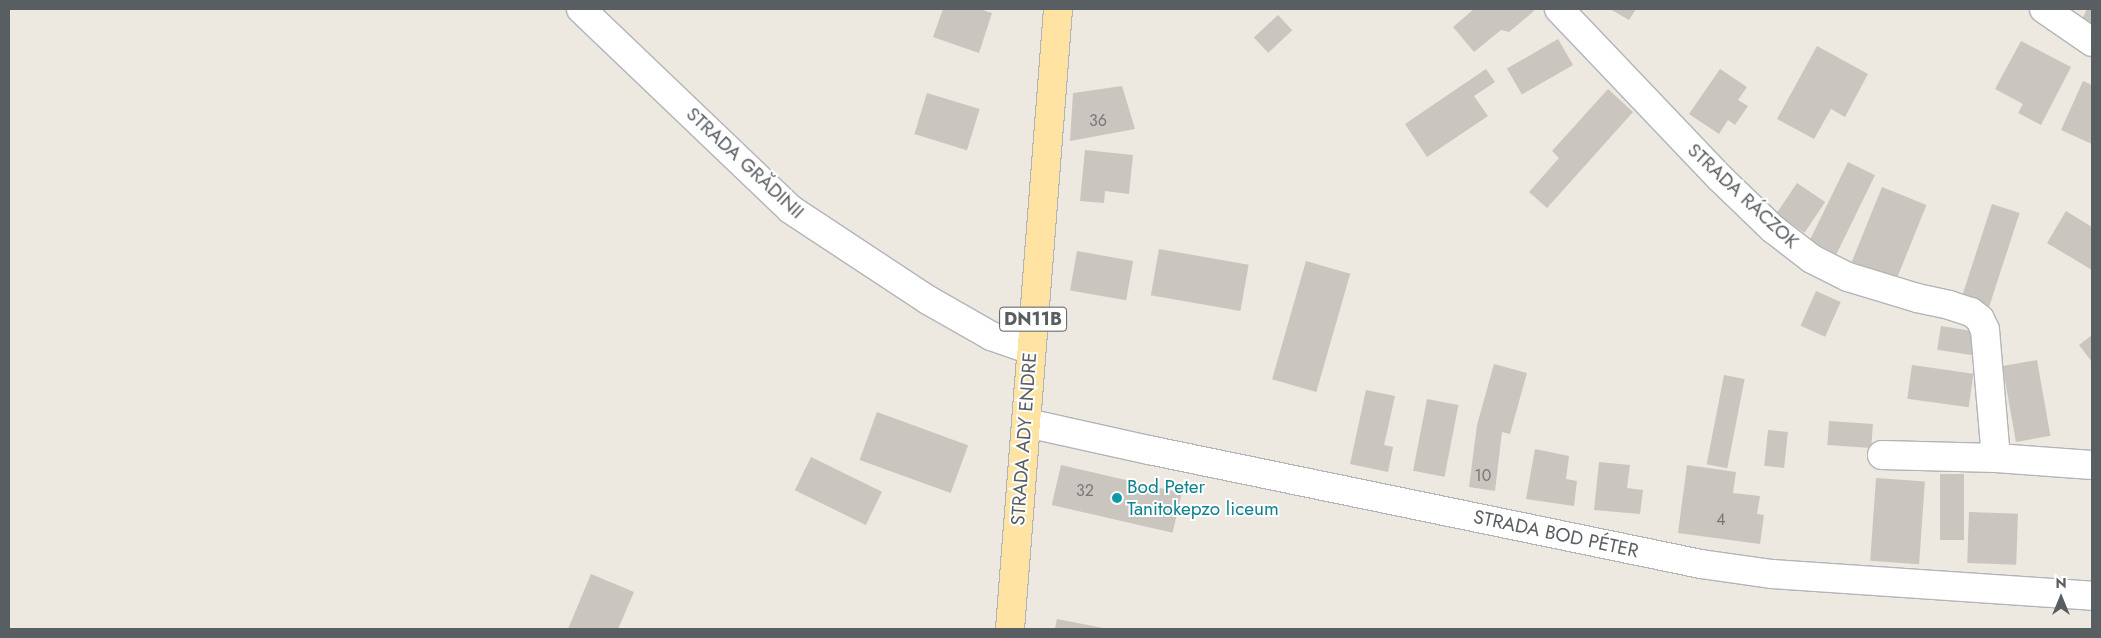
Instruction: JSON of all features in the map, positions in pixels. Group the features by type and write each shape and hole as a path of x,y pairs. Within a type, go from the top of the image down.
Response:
{"main road":[{"name":"STRADA ADY ENDRE","path":"1010,629 1030,350 1058,9"}],"street":[{"name":"STRADA GRĂDINII","path":"581,9 790,209 928,300 991,336 1030,350"},
{"name":"STRADA RÁCZOK","path":"1559,9 1720,178 1774,229 1812,259 1848,277 1917,298 1949,305 1971,312 1980,319 1985,330 1996,458"},
{"path":"2044,9 2092,42"},
{"name":"STRADA BOD PÉTER","path":"1026,423 1701,564 1772,574 2092,596"},
{"path":"1882,455 1996,458 2092,464"}],"building":[{"path":"943,9 979,9 992,13 979,53 933,37"},
{"path":"1474,9 1532,9 1534,11 1509,32 1501,30 1474,52 1453,27"},
{"path":"1610,9 1636,9 1629,20"},
{"path":"2087,9 2092,9 2092,32 2079,26"},
{"path":"1278,15 1292,30 1268,53 1254,38"},
{"path":"1558,39 1573,65 1522,94 1507,68"},
{"path":"2021,41 2071,67 2041,125 2018,113 2023,104 1995,89"},
{"path":"1817,46 1868,74 1845,117 1831,109 1814,139 1777,119"},
{"path":"1486,69 1495,82 1474,96 1488,116 1427,157 1405,124"},
{"path":"1720,69 1747,87 1738,100 1748,106 1735,125 1728,120 1719,134 1689,114"},
{"path":"2083,81 2092,85 2092,144 2061,130"},
{"path":"1122,86 1135,129 1070,141 1073,93"},
{"path":"1608,89 1633,112 1547,208 1529,192 1559,158 1552,151"},
{"path":"927,93 980,109 967,150 914,134"},
{"path":"1085,150 1133,155 1129,194 1105,191 1104,203 1080,201"},
{"path":"1848,162 1875,175 1836,254 1809,241"},
{"path":"1797,183 1825,202 1804,233 1776,214"},
{"path":"1882,187 1927,205 1896,281 1851,263"},
{"path":"1992,204 2020,213 1989,306 1962,297"},
{"path":"2066,211 2092,227 2092,270 2047,243"},
{"path":"1159,249 1249,265 1240,311 1151,295"},
{"path":"1077,251 1133,261 1126,300 1070,290"},
{"path":"1306,261 1350,274 1316,392 1272,379"},
{"path":"1816,291 1841,302 1825,337 1801,326"},
{"path":"1941,326 1977,332 1973,355 1937,350"},
{"path":"2092,335 2092,362 2079,345"},
{"path":"2037,360 2050,436 2016,442 2003,366"},
{"path":"1494,364 1527,373 1510,434 1502,432 1495,491 1469,487 1477,425"},
{"path":"1912,365 1973,374 1969,407 1907,399"},
{"path":"1724,375 1745,379 1727,468 1707,464"},
{"path":"1366,390 1395,396 1384,445 1393,447 1388,472 1350,464"},
{"path":"1427,399 1458,405 1444,477 1413,471"},
{"path":"877,412 968,445 951,493 860,460"},
{"path":"1829,421 1873,424 1871,448 1827,445"},
{"path":"1768,430 1788,432 1784,468 1764,466"},
{"path":"1535,449 1569,456 1566,479 1577,481 1574,506 1526,499"},
{"path":"811,457 882,492 866,525 795,490"},
{"path":"1599,462 1630,465 1627,488 1643,490 1640,514 1594,510"},
{"name":"Bod Peter Tanitokepzo liceum","path":"1061,465 1182,493 1173,533 1052,505"},
{"path":"1687,465 1736,472 1733,493 1760,496 1757,514 1764,515 1760,544 1678,533"},
{"path":"1940,474 1964,474 1964,540 1940,540"},
{"path":"1876,478 1925,481 1919,564 1870,561"},
{"path":"1969,512 2018,514 2016,565 1967,563"},
{"path":"591,574 634,592 618,629 568,629"},
{"path":"1057,619 1103,628 1103,629 1055,629"}],"place":[{"name":"Bod Peter Tanitokepzo liceum","path":"1117,498"}]}
